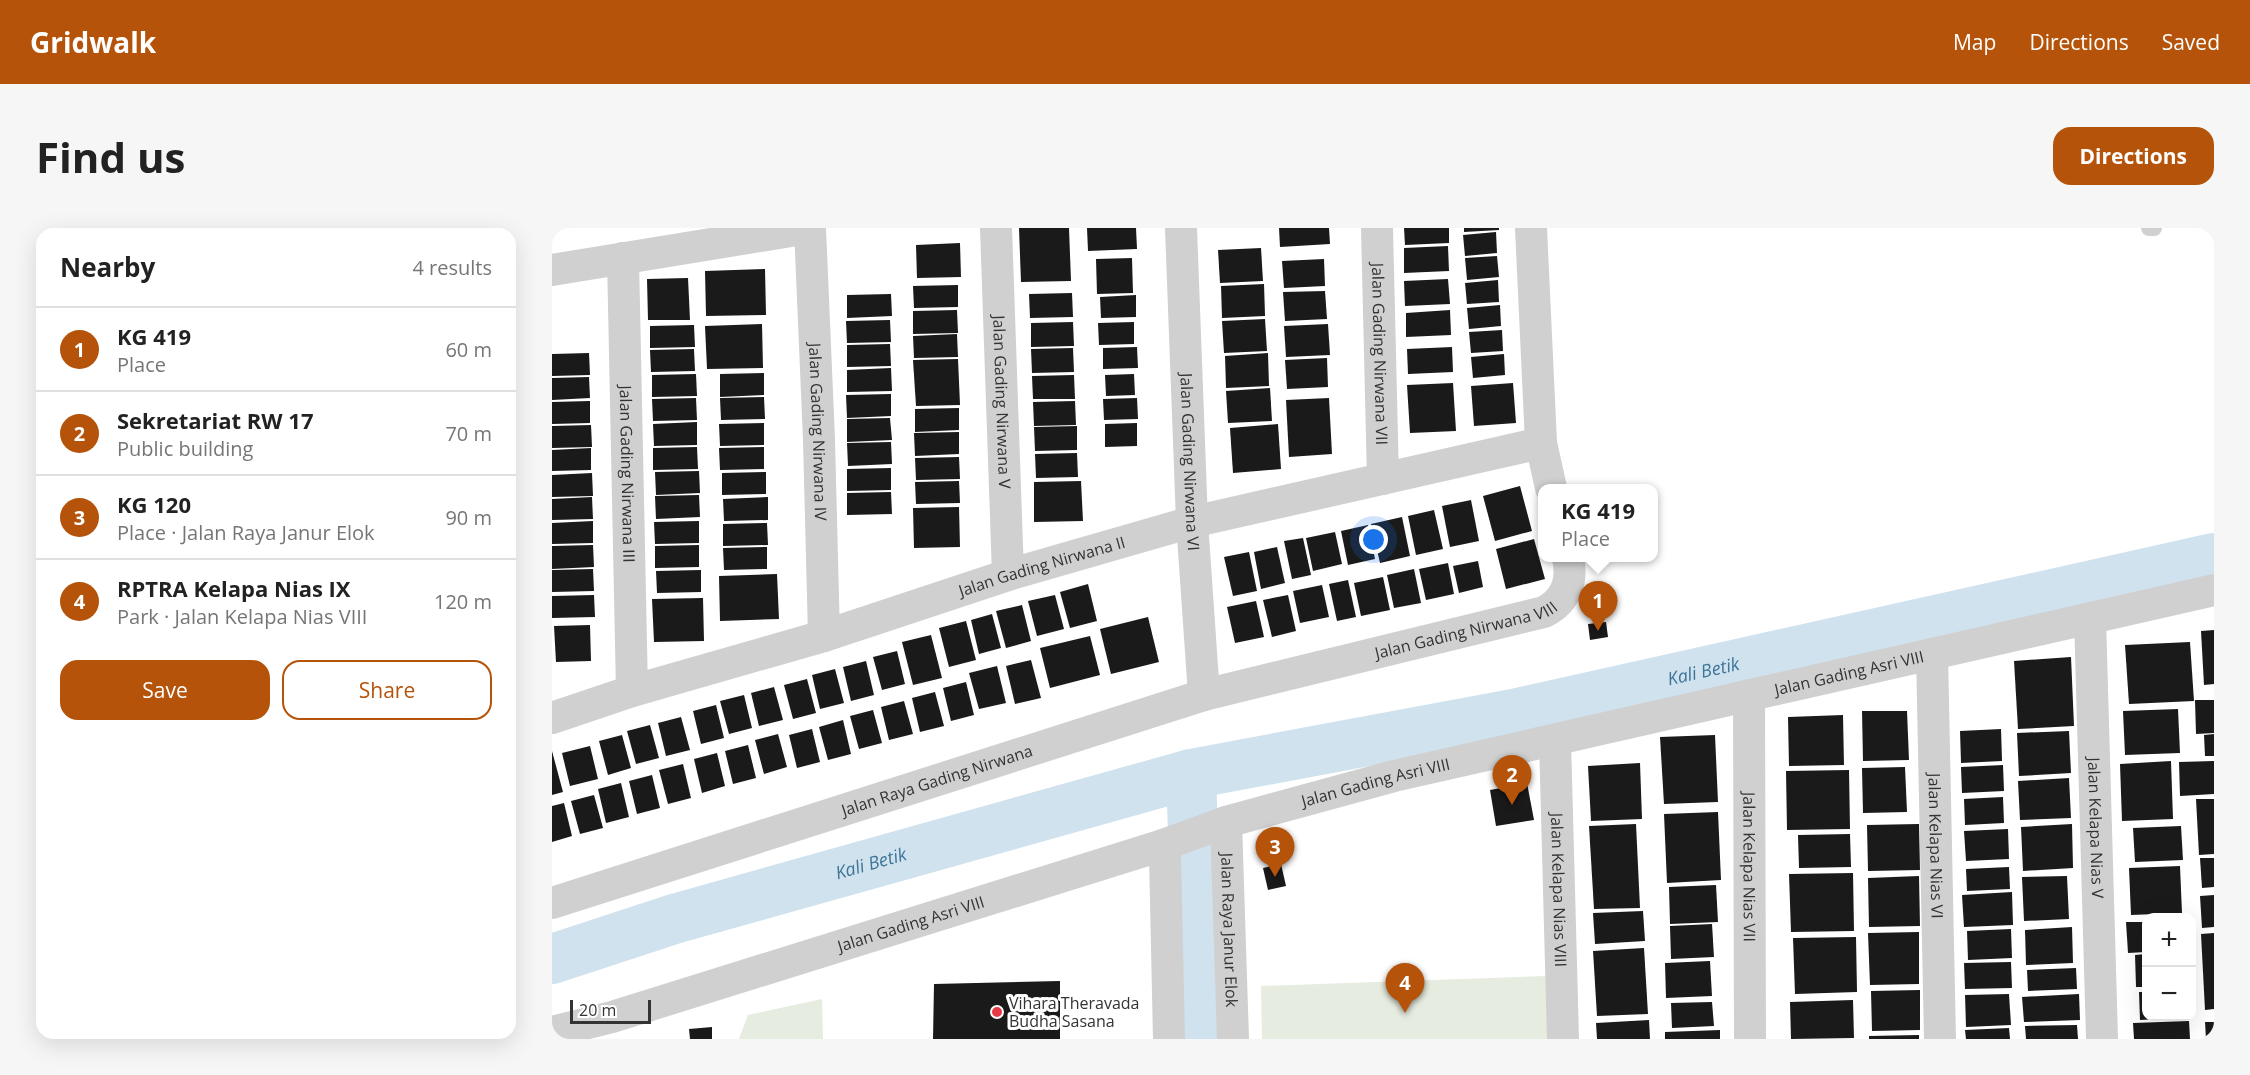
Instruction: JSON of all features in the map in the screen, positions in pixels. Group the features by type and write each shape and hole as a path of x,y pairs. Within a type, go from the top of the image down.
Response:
{"street":[{"path":"552,270 810,228"},
{"name":"Jalan Gading Nirwana IV","path":"810,228 824,636"},
{"name":"Jalan Gading Nirwana V","path":"996,228 1008,575"},
{"name":"Jalan Gading Nirwana VI","path":"1181,228 1192,522 1204,695"},
{"name":"Jalan Gading Nirwana VII","path":"1377,228 1383,479"},
{"path":"1531,228 1540,443 1550,484"},
{"name":"Jalan Gading Nirwana III","path":"623,258 632,691"},
{"name":"Jalan Gading Nirwana II","path":"552,718 632,691 824,636 1008,575 1192,522 1540,443"},
{"name":"Jalan Gading Nirwana VIII","path":"1324,666 1544,612 1554,607 1569,585 1571,570 1569,562"},
{"name":"Jalan Gading Asri VIII","path":"552,1032 612,1028 1223,824 1394,776 2214,590"},
{"name":"Jalan Kelapa Nias V","path":"2090,618 2102,1039"},
{"name":"Jalan Kelapa Nias VI","path":"1932,654 1941,1039"},
{"name":"Jalan Raya Gading Nirwana","path":"552,903 1204,695 1324,666"},
{"name":"Jalan Kelapa Nias VII","path":"1749,695 1750,1039"},
{"name":"Jalan Kelapa Nias VIII","path":"1555,740 1563,1039"},
{"name":"Jalan Raya Janur Elok","path":"1223,824 1233,1039"},
{"path":"1166,844 1169,1039"}],"lane":[{"path":"2149,228 2154,228"}],"shaded area":[{"path":"1546,976 1549,1039 1262,1039 1261,986"},
{"path":"822,999 823,1039 739,1039 748,1015"}],"building":[{"path":"1019,228 1069,228 1071,281 1021,282"},
{"path":"1087,228 1136,228 1137,249 1088,251"},
{"path":"1279,228 1329,228 1330,244 1280,247"},
{"path":"1404,228 1449,228 1449,243 1405,245"},
{"path":"1464,228 1499,228 1499,230 1464,232"},
{"path":"1496,232 1497,253 1465,256 1463,235"},
{"path":"960,243 961,277 917,278 916,245"},
{"path":"1448,246 1449,271 1404,273 1404,248"},
{"path":"1261,248 1263,281 1220,283 1218,250"},
{"path":"1497,256 1499,277 1467,280 1465,258"},
{"path":"1132,258 1133,293 1097,294 1096,259"},
{"path":"1324,259 1325,286 1284,288 1282,261"},
{"path":"765,269 766,315 706,316 705,271"},
{"path":"688,278 690,320 648,320 647,279"},
{"path":"1448,279 1450,304 1405,306 1404,281"},
{"path":"1498,280 1499,302 1467,304 1465,283"},
{"path":"1264,284 1265,316 1222,318 1221,286"},
{"path":"958,285 958,307 914,308 913,286"},
{"path":"1325,291 1327,319 1285,321 1283,292"},
{"path":"1072,293 1073,317 1030,318 1029,294"},
{"path":"891,294 892,316 847,318 847,295"},
{"path":"1136,295 1136,317 1101,318 1100,297"},
{"path":"1500,305 1501,326 1469,329 1467,308"},
{"path":"957,310 958,333 913,334 913,311"},
{"path":"1450,310 1451,335 1406,337 1406,313"},
{"path":"1265,319 1267,351 1224,353 1222,321"},
{"path":"890,320 891,342 847,343 846,321"},
{"path":"1073,322 1074,346 1031,347 1031,323"},
{"path":"1134,322 1134,344 1099,345 1098,323"},
{"path":"762,324 763,368 707,369 705,326"},
{"path":"1328,324 1330,355 1286,357 1284,326"},
{"path":"694,325 695,347 650,348 650,326"},
{"path":"1502,330 1503,351 1471,353 1469,332"},
{"path":"957,334 958,357 914,358 913,336"},
{"path":"890,344 891,366 847,367 847,345"},
{"path":"1137,347 1138,368 1103,369 1103,348"},
{"path":"1452,347 1453,372 1408,374 1407,349"},
{"path":"1073,348 1074,372 1032,373 1031,349"},
{"path":"694,349 695,371 651,372 650,350"},
{"path":"589,353 590,375 552,376 552,354"},
{"path":"1268,353 1269,386 1226,388 1225,356"},
{"path":"1504,354 1505,375 1473,378 1471,357"},
{"path":"1327,358 1328,387 1287,389 1285,360"},
{"path":"958,359 960,405 916,406 913,360"},
{"path":"891,368 892,391 847,392 847,370"},
{"path":"764,373 764,395 720,397 720,374"},
{"path":"696,374 697,396 652,397 652,375"},
{"path":"1134,374 1135,395 1106,396 1105,375"},
{"path":"1074,375 1075,399 1033,399 1032,376"},
{"path":"589,377 590,398 552,400 552,378"},
{"path":"1453,383 1456,431 1410,433 1407,385"},
{"path":"1513,383 1516,423 1474,426 1471,386"},
{"path":"1270,388 1272,421 1228,423 1226,391"},
{"path":"891,394 891,416 847,418 846,395"},
{"path":"764,397 765,419 721,420 720,398"},
{"path":"696,398 697,420 653,421 652,399"},
{"path":"1137,398 1138,419 1104,420 1103,399"},
{"path":"1329,398 1332,454 1289,457 1286,400"},
{"path":"590,401 590,423 552,424 552,402"},
{"path":"1075,401 1076,425 1034,426 1033,402"},
{"path":"959,408 959,430 915,432 915,409"},
{"path":"890,418 892,440 847,442 847,419"},
{"path":"697,422 697,445 654,446 653,424"},
{"path":"764,423 764,445 720,446 719,424"},
{"path":"1137,423 1137,446 1105,447 1105,424"},
{"path":"1278,424 1281,469 1233,473 1230,428"},
{"path":"591,425 592,447 552,448 552,426"},
{"path":"1077,426 1077,450 1035,451 1034,427"},
{"path":"959,432 959,454 915,456 914,433"},
{"path":"891,442 892,464 848,466 847,443"},
{"path":"697,447 698,469 653,470 653,448"},
{"path":"764,447 764,469 720,470 719,448"},
{"path":"591,448 591,470 552,471 552,450"},
{"path":"1077,453 1078,477 1036,478 1035,454"},
{"path":"959,457 960,479 916,480 915,458"},
{"path":"891,468 891,490 847,491 847,469"},
{"path":"699,471 700,493 656,495 655,472"},
{"path":"766,472 766,494 722,495 722,473"},
{"path":"592,473 593,496 552,497 552,475"},
{"path":"959,481 960,503 916,504 915,482"},
{"path":"1081,481 1083,521 1034,522 1034,482"},
{"path":"1520,486 1532,531 1495,541 1483,496"},
{"path":"891,492 892,514 847,515 847,493"},
{"path":"699,495 700,517 656,519 655,496"},
{"path":"592,497 593,519 552,520 552,499"},
{"path":"768,497 768,520 724,521 723,499"},
{"path":"1471,500 1479,541 1450,547 1442,506"},
{"path":"959,507 960,547 914,548 913,508"},
{"path":"1434,510 1443,549 1416,555 1408,516"},
{"path":"1402,517 1410,556 1380,563 1371,524"},
{"path":"593,521 593,543 552,544 552,523"},
{"path":"699,521 699,543 655,544 654,522"},
{"path":"767,523 768,545 723,546 723,524"},
{"path":"1368,525 1375,559 1348,565 1341,531"},
{"path":"1335,532 1342,564 1313,571 1306,538"},
{"path":"1303,538 1311,575 1292,579 1284,541"},
{"path":"1534,539 1538,562 1540,562 1545,579 1506,589 1496,549"},
{"path":"593,545 594,567 552,569 552,546"},
{"path":"699,545 699,567 655,568 655,546"},
{"path":"767,547 767,569 724,570 723,548"},
{"path":"1277,547 1285,583 1261,589 1254,552"},
{"path":"1249,552 1257,591 1233,596 1224,557"},
{"path":"1478,561 1483,587 1459,593 1453,566"},
{"path":"1448,563 1454,594 1426,600 1419,569"},
{"path":"593,569 594,591 552,592 552,570"},
{"path":"1414,569 1421,603 1394,608 1387,575"},
{"path":"701,570 701,592 657,593 656,571"},
{"path":"777,574 779,619 720,621 719,576"},
{"path":"1383,577 1390,610 1361,616 1354,583"},
{"path":"1348,580 1356,617 1337,621 1329,584"},
{"path":"1088,584 1097,621 1070,628 1060,592"},
{"path":"1322,585 1329,617 1300,623 1293,591"},
{"path":"594,595 595,617 552,618 552,596"},
{"path":"1055,595 1064,629 1037,636 1028,601"},
{"path":"1288,595 1296,631 1272,637 1263,600"},
{"path":"703,598 704,641 654,642 652,599"},
{"path":"1256,601 1264,637 1235,643 1227,607"},
{"path":"1022,605 1031,641 1006,648 996,611"},
{"path":"992,614 1001,648 979,654 971,620"},
{"path":"1148,617 1159,662 1111,674 1100,629"},
{"path":"966,621 976,660 949,667 939,628"},
{"path":"1606,622 1608,637 1590,640 1588,624"},
{"path":"590,625 591,661 556,662 554,626"},
{"path":"2214,630 2214,684 2204,685 2201,631"},
{"path":"931,635 942,678 913,685 902,642"},
{"path":"1090,636 1100,675 1050,688 1040,648"},
{"path":"2190,642 2194,701 2129,704 2125,645"},
{"path":"897,651 905,684 882,690 873,657"},
{"path":"2071,657 2074,726 2018,729 2014,661"},
{"path":"1031,660 1041,698 1015,704 1006,666"},
{"path":"866,661 874,695 851,701 843,667"},
{"path":"997,666 1006,703 979,709 969,673"},
{"path":"835,669 844,703 820,709 812,675"},
{"path":"807,679 816,713 793,719 784,685"},
{"path":"966,682 974,715 951,721 943,688"},
{"path":"774,687 783,720 759,726 751,693"},
{"path":"935,692 944,726 920,732 912,698"},
{"path":"744,695 752,728 729,734 720,701"},
{"path":"2195,700 2214,700 2214,733 2196,734"},
{"path":"904,701 913,734 889,740 881,707"},
{"path":"716,705 724,738 701,744 693,711"},
{"path":"2178,709 2180,753 2125,755 2123,711"},
{"path":"873,710 882,743 859,749 850,716"},
{"path":"1862,711 1907,711 1909,760 1863,761"},
{"path":"1843,715 1844,765 1789,766 1788,717"},
{"path":"681,717 690,750 666,756 658,723"},
{"path":"843,720 851,754 828,760 819,727"},
{"path":"650,725 659,758 636,764 627,731"},
{"path":"812,729 820,762 797,768 789,735"},
{"path":"2001,729 2002,761 1961,763 1960,731"},
{"path":"2069,731 2071,773 2019,776 2017,733"},
{"path":"778,734 787,767 764,774 755,740"},
{"path":"2214,734 2214,756 2205,756 2204,735"},
{"path":"622,735 631,768 608,775 599,741"},
{"path":"1715,735 1718,802 1664,804 1660,737"},
{"path":"748,745 756,778 733,784 725,751"},
{"path":"590,746 598,779 570,786 562,753"},
{"path":"552,751 563,792 552,795"},
{"path":"717,753 725,786 702,793 694,759"},
{"path":"2171,761 2173,819 2122,821 2120,764"},
{"path":"2214,761 2214,794 2180,796 2179,762"},
{"path":"1640,763 1642,819 1591,821 1588,766"},
{"path":"683,764 691,798 668,804 659,770"},
{"path":"2003,765 2004,791 1962,793 1961,767"},
{"path":"1905,767 1907,812 1863,813 1862,768"},
{"path":"1849,770 1850,829 1787,830 1786,771"},
{"path":"652,775 660,808 637,814 629,781"},
{"path":"2069,778 2071,818 2020,820 2018,781"},
{"path":"621,783 629,817 606,823 598,789"},
{"path":"1527,783 1534,820 1496,826 1490,790"},
{"path":"594,795 603,828 580,834 571,801"},
{"path":"2003,797 2004,823 1965,825 1964,799"},
{"path":"2196,799 2214,799 2214,854 2199,855"},
{"path":"564,803 572,836 552,842 552,806"},
{"path":"1718,812 1721,880 1667,883 1664,814"},
{"path":"1636,824 1640,908 1594,909 1589,826"},
{"path":"1919,824 1920,870 1868,871 1867,825"},
{"path":"2072,824 2073,868 2023,871 2021,827"},
{"path":"2181,826 2183,860 2135,862 2133,828"},
{"path":"2008,829 2009,859 1966,861 1964,831"},
{"path":"1850,834 1851,867 1799,868 1798,835"},
{"path":"2200,858 2214,858 2214,887 2202,888"},
{"path":"1281,864 1286,886 1268,890 1263,868"},
{"path":"2180,866 2182,913 2131,915 2129,868"},
{"path":"2009,867 2010,889 1967,891 1966,869"},
{"path":"1853,873 1854,931 1791,932 1789,874"},
{"path":"1919,876 1920,926 1869,927 1868,878"},
{"path":"2067,876 2069,919 2024,921 2022,877"},
{"path":"1716,885 1718,922 1670,924 1669,887"},
{"path":"2012,892 2013,925 1964,927 1962,895"},
{"path":"2214,895 2214,927 2202,928 2200,896"},
{"path":"1643,911 1645,941 1595,944 1593,913"},
{"path":"2126,922 2142,922 2142,952 2128,953"},
{"path":"1712,924 1714,957 1671,959 1670,926"},
{"path":"2072,927 2073,963 2026,965 2025,930"},
{"path":"2011,929 2012,958 1968,960 1967,931"},
{"path":"1919,932 1919,984 1870,985 1868,933"},
{"path":"2214,933 2214,1009 2205,1010 2201,934"},
{"path":"1856,937 1857,992 1795,994 1793,938"},
{"path":"1644,948 1648,1014 1597,1016 1593,951"},
{"path":"2142,954 2142,987 2136,987 2135,955"},
{"path":"1710,961 1712,996 1666,998 1665,963"},
{"path":"2011,962 2012,988 1965,989 1964,963"},
{"path":"2076,968 2077,989 2028,991 2027,970"},
{"name":"Vihara Theravada Budha Sasana","path":"1060,981 1060,1039 933,1039 934,984"},
{"path":"1920,990 1920,1030 1872,1031 1871,991"},
{"path":"2139,992 2142,992 2142,1020 2140,1020"},
{"path":"2009,994 2011,1025 1966,1027 1965,995"},
{"path":"2079,994 2080,1020 2024,1022 2022,997"},
{"path":"1853,1000 1854,1038 1791,1039 1790,1002"},
{"path":"1712,1002 1714,1026 1672,1028 1671,1003"},
{"path":"1649,1020 1650,1039 1597,1039 1596,1023"},
{"path":"2189,1021 2190,1039 2134,1039 2133,1023"},
{"path":"2205,1022 2214,1022 2214,1039 2206,1039"},
{"path":"2077,1025 2078,1039 2026,1039 2025,1026"},
{"path":"712,1027 712,1039 690,1039 689,1029"},
{"path":"2009,1028 2010,1039 1966,1039 1965,1030"},
{"path":"1720,1030 1720,1039 1665,1039 1665,1032"},
{"path":"1919,1035 1919,1039 1869,1039 1869,1036"}],"waterway":[{"name":"Kali Betik","path":"552,959 674,919 1191,774 1518,713 2214,558"},
{"name":"Kali Betik","path":"1191,774 1200,1039"}],"place":[{"name":"KG 419","path":"1598,631"},
{"name":"Sekretariat RW 17","path":"1512,805"},
{"name":"KG 120","path":"1275,877"},
{"name":"Vihara Theravada Budha Sasana","path":"997,1012"},
{"name":"RPTRA Kelapa Nias IX","path":"1405,1013"}]}
